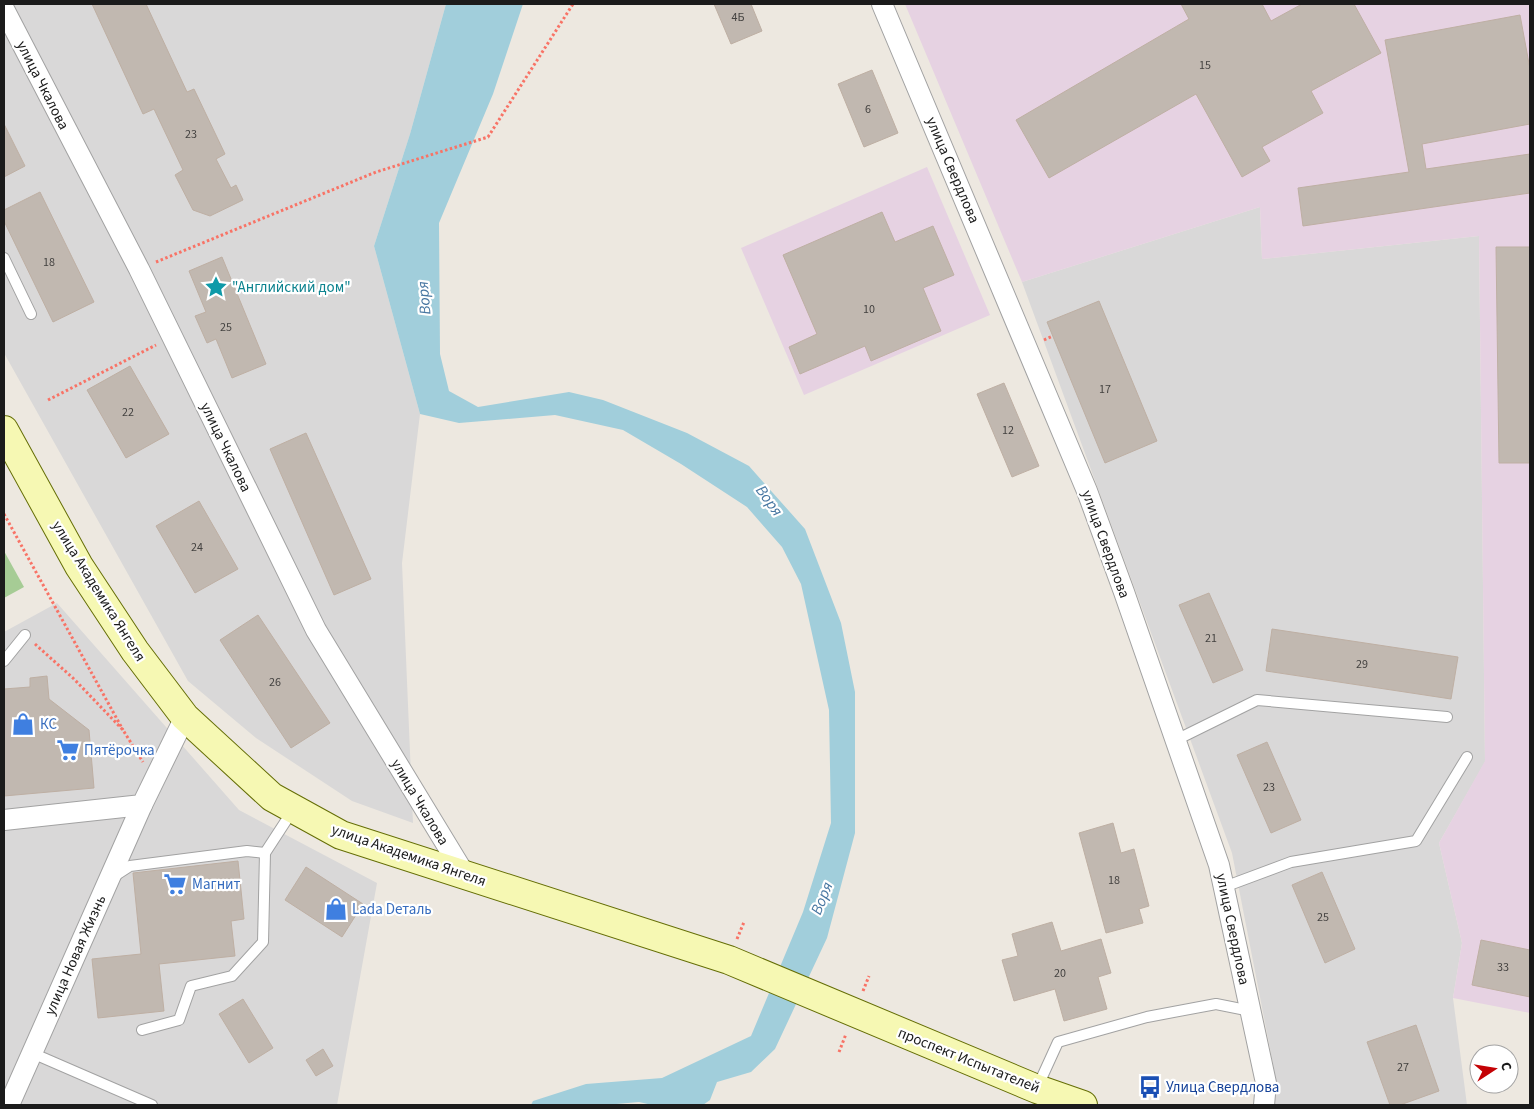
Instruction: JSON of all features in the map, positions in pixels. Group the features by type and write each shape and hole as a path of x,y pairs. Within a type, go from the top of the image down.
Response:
{"main road":[{"name":"улица Академика Янгеля","path":"4,430 79,566 134,651 185,717 272,797 341,835 729,960 855,1013"},
{"name":"проспект Испытателей","path":"855,1013 1083,1105"}],"street":[{"name":"улица Свердлова","path":"882,4 1087,491 1176,740 1219,865 1266,1083 1264,1105"},
{"name":"улица Чкалова","path":"5,13 139,269 316,630 465,875"},
{"name":"улица Новая Жизнь","path":"9,1105 142,805 185,717"},
{"path":"4,820 142,805"}],"lane":[{"path":"4,258 31,314"},
{"path":"4,661 25,635"},
{"path":"1176,740 1257,700 1447,717"},
{"path":"1224,887 1291,862 1416,841 1466,757"},
{"path":"142,1030 179,1020 191,986 232,976 263,942 265,853 293,809"},
{"path":"108,880 130,866 247,852 265,853"},
{"path":"1037,1088 1058,1042 1147,1017 1216,1004 1251,1011"},
{"path":"32,1053 152,1105"}],"path":[{"path":"139,269 376,172 488,137 573,4"},
{"path":"48,400 172,337"},
{"path":"4,514 123,730 155,779"},
{"path":"25,635 74,679 123,730"}],"shaded area":[{"path":"4,4 446,4 410,134 374,246 420,414 402,563 413,823 352,801 256,738 188,681 4,353"},
{"path":"905,4 1530,4 1530,1013 1453,998 1462,943 1439,843 1485,761 1479,236 1262,259 1260,207 1022,282"},
{"path":"927,167 990,315 804,395 741,248"},
{"path":"1260,207 1262,259 1479,236 1485,762 1439,843 1462,943 1453,998 1467,1105 1275,1105 1274,1069 1232,853 1022,282"},
{"path":"57,603 239,810 377,883 337,1105 4,1105 4,632"}],"green space":[{"path":"4,551 24,587 4,598"}],"water":[{"name":"Воря","path":"446,4 523,4 493,94 439,223 440,354 449,391 478,407 569,392 603,400 687,433 749,466 805,529 841,623 855,692 855,833 827,938 775,1049 751,1072 717,1082 710,1100 703,1105 652,1105 639,1102 605,1105 531,1105 533,1101 586,1084 662,1078 751,1036 803,912 831,823 829,710 801,584 782,547 747,507 681,464 623,430 555,415 459,423 420,414 374,246 410,134"}],"building":[{"path":"92,4 146,4 187,92 194,89 225,154 216,159 231,188 236,185 243,200 210,216 193,210 175,175 183,170 154,109 143,114"},
{"path":"714,4 751,4 762,31 731,44"},
{"path":"1181,4 1262,4 1271,21 1302,4 1354,4 1381,53 1311,91 1323,113 1262,147 1270,161 1242,177 1196,94 1049,178 1016,120 1189,19"},
{"path":"1520,15 1530,69 1530,124 1422,144 1426,169 1530,154 1530,193 1303,226 1298,188 1409,172 1385,40"},
{"path":"872,70 898,133 864,147 838,84"},
{"path":"4,124 25,166 4,177"},
{"path":"40,192 94,302 53,322 4,221 4,210"},
{"path":"882,212 895,242 933,226 954,275 923,288 941,331 871,361 865,346 800,374 789,347 817,334 783,255"},
{"path":"1496,247 1530,247 1530,463 1499,463"},
{"path":"222,257 266,364 232,378 216,339 207,343 195,316 206,312 189,271"},
{"path":"1099,301 1157,441 1105,463 1047,322"},
{"path":"130,366 169,434 126,458 87,390"},
{"path":"1004,383 1039,466 1012,477 977,394"},
{"path":"306,433 371,579 334,595 270,449"},
{"path":"199,501 238,569 195,593 156,526"},
{"path":"1209,593 1243,670 1213,683 1179,605"},
{"path":"258,615 330,723 291,748 220,640"},
{"path":"1272,629 1458,657 1451,699 1266,671"},
{"path":"47,676 49,699 89,730 94,788 4,796 4,689 30,687 30,678"},
{"path":"1267,742 1301,820 1271,833 1237,755"},
{"path":"1113,823 1121,853 1134,849 1149,906 1139,909 1143,923 1106,933 1079,833"},
{"path":"238,861 244,919 231,921 235,956 159,964 164,1011 98,1018 92,959 141,954 133,873"},
{"path":"306,867 363,904 342,937 285,900"},
{"path":"1322,872 1355,949 1325,963 1292,885"},
{"path":"1052,922 1061,951 1101,939 1111,973 1098,977 1107,1009 1064,1021 1055,989 1014,1001 1002,960 1018,956 1012,934"},
{"path":"1481,940 1530,950 1530,997 1472,985"},
{"path":"243,999 273,1048 249,1063 219,1014"},
{"path":"1416,1025 1439,1091 1400,1105 1390,1105 1367,1042"},
{"path":"323,1049 333,1066 316,1076 306,1060"}],"place":[{"name":"\"Английский дом\"","path":"216,287"},
{"name":"КС","path":"23,724"},
{"name":"Пятёрочка","path":"68,750"},
{"name":"Магнит","path":"175,884"},
{"name":"Lada Dеталь","path":"336,909"},
{"name":"Улица Свердлова","path":"1150,1087"}]}
